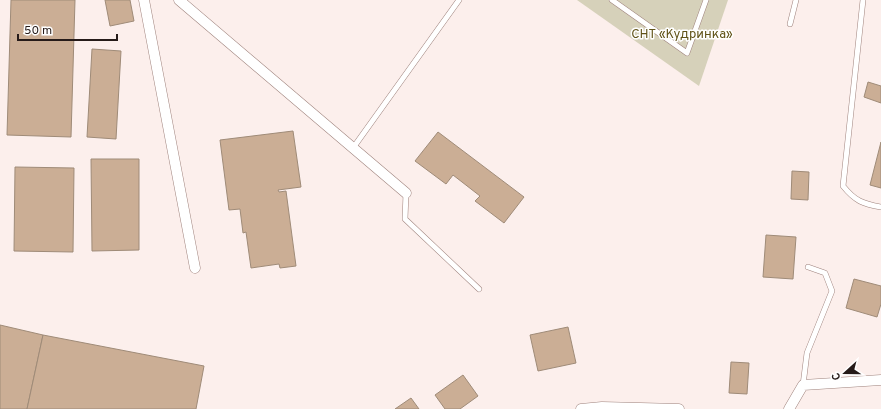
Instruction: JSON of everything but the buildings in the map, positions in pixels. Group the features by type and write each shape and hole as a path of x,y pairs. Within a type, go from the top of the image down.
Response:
{"street":[{"path":"144,0 195,268"},
{"path":"179,0 406,193"},
{"path":"789,409 803,385 881,380"},
{"path":"581,409 602,407 679,409"}],"lane":[{"path":"353,148 459,0"},
{"path":"612,0 687,53 706,0"},
{"path":"790,24 796,0"},
{"path":"863,0 843,186 853,198 868,205 881,207"},
{"path":"406,193 405,219 479,289"},
{"path":"803,385 807,353 832,291 825,273 808,267"}],"green space":[{"name":"СНТ «Кудринка»","path":"577,0 728,0 699,86"}]}
